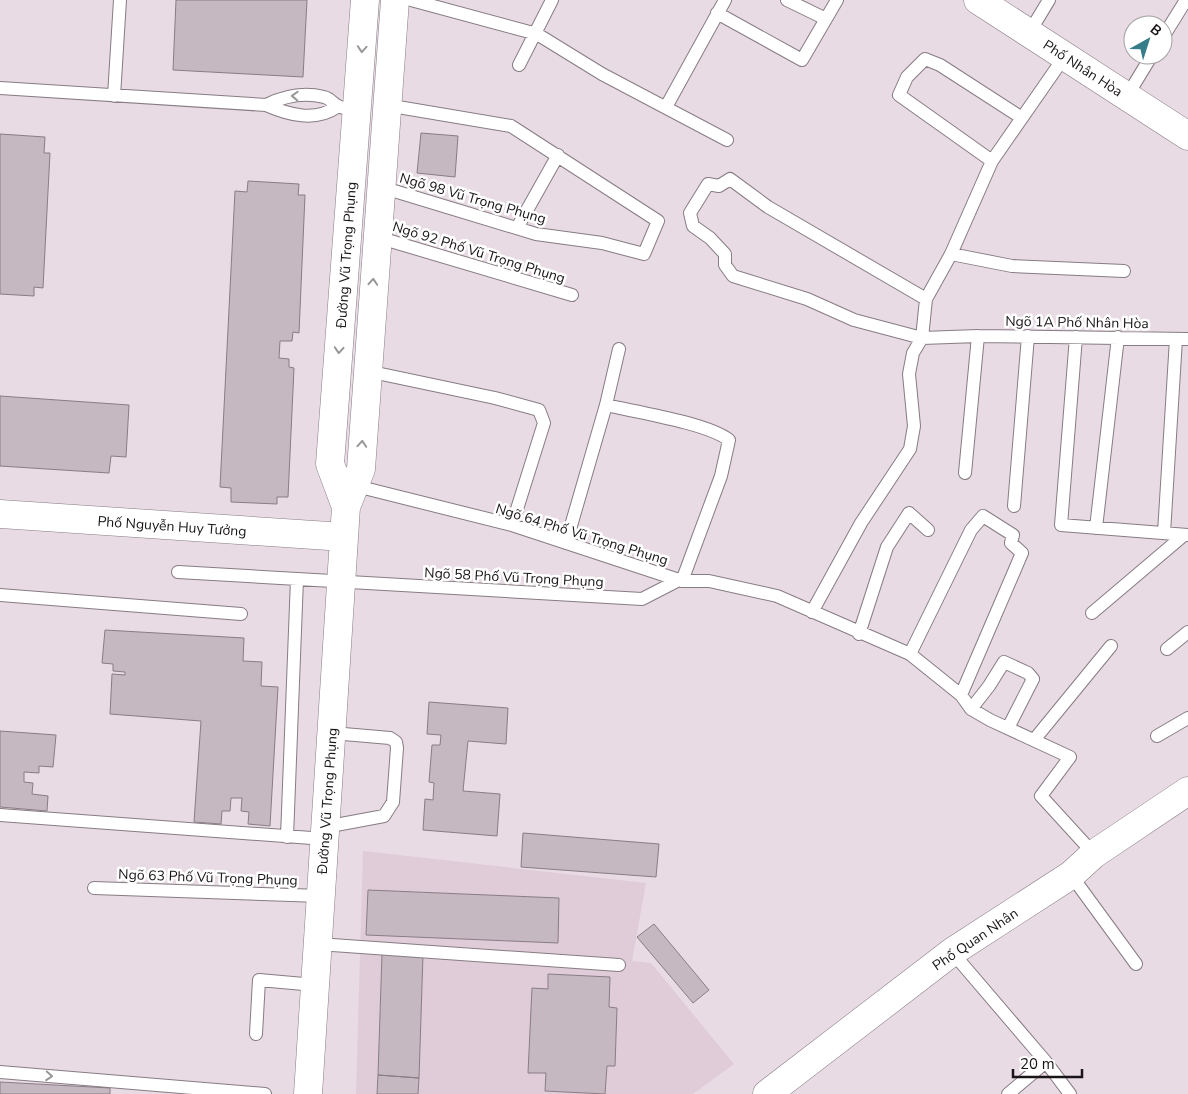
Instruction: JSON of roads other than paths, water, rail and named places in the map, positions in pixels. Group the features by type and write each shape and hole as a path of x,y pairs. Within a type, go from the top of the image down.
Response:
{"street":[{"name":"Đường Vũ Trọng Phụng","path":"351,496 330,464 347,108 365,0"},
{"name":"Đường Vũ Trọng Phụng","path":"308,1094 344,537 351,496 360,469 394,0"},
{"name":"Phố Nhân Hòa","path":"978,0 1188,136"},
{"name":"Phố Nguyễn Huy Tưởng","path":"0,514 344,537"},
{"name":"Phố Quan Nhân","path":"767,1094 952,952 1071,875 1094,854 1188,791"}],"lane":[{"path":"114,96 120,0"},
{"path":"411,0 536,34 602,74 727,140"},
{"path":"519,65 552,0"},
{"path":"666,107 716,13 725,0"},
{"path":"787,0 826,19"},
{"path":"716,13 802,60 837,0"},
{"path":"1029,33 1050,0"},
{"path":"1173,21 1186,0"},
{"path":"812,612 861,523 910,450 914,426 909,374 912,353 922,338 926,298 951,254 992,161 1065,56"},
{"path":"992,161 899,95 907,77 925,59 940,65 1022,118"},
{"path":"1127,96 1146,65"},
{"path":"0,88 266,105 286,114 325,115 347,108"},
{"path":"266,105 286,95 326,97 347,108"},
{"path":"386,105 511,126 558,155 517,228"},
{"name":"Ngõ 98 Vũ Trọng Phụng","path":"381,187 536,234 602,243 644,254 658,221 558,155"},
{"name":"Ngõ 1A Phố Nhân Hòa","path":"926,298 768,206 730,179 719,186 708,184 690,213 693,226 710,238 725,254 725,265 733,276 807,299 854,320 922,338 1076,336 1182,339"},
{"name":"Ngõ 92 Phố Vũ Trọng Phụng","path":"377,237 572,295"},
{"path":"951,254 1012,266 1124,271"},
{"path":"965,473 978,336"},
{"path":"1014,506 1028,336"},
{"path":"1076,336 1061,525 1186,535"},
{"path":"1096,528 1118,337"},
{"path":"1164,533 1182,339"},
{"path":"566,543 606,405 619,349"},
{"path":"367,371 496,398 539,410 544,423 512,525"},
{"path":"606,405 673,420 721,434 729,440 721,476 681,580 709,581 777,596 859,634 910,654 960,695 971,709 1070,757 1041,796 1094,854"},
{"name":"Ngõ 64 Phố Vũ Trọng Phụng","path":"351,496 512,525 681,580"},
{"path":"859,634 887,548 909,513 928,530"},
{"path":"910,654 971,530 983,516 1009,530 1013,535 1011,543 1022,553 960,695"},
{"path":"1092,612 1186,535"},
{"name":"Ngõ 58 Phố Vũ Trọng Phụng","path":"178,572 642,599 681,580"},
{"path":"286,837 297,579"},
{"path":"0,595 241,614"},
{"path":"1167,649 1188,632"},
{"path":"1034,740 1111,646"},
{"path":"971,709 1004,662 1028,673 1033,679 1008,728"},
{"path":"1157,736 1188,718"},
{"path":"0,814 286,837 325,833 384,816 392,802 396,742 390,738 332,732"},
{"path":"1071,875 1136,964"},
{"name":"Ngõ 63 Phố Vũ Trọng Phụng","path":"94,888 321,896"},
{"path":"318,944 619,966"},
{"path":"952,952 1046,1062 1070,1094"},
{"path":"256,1034 259,980 315,985"},
{"path":"1008,1094 1046,1062"},
{"path":"0,1072 265,1094"}]}
